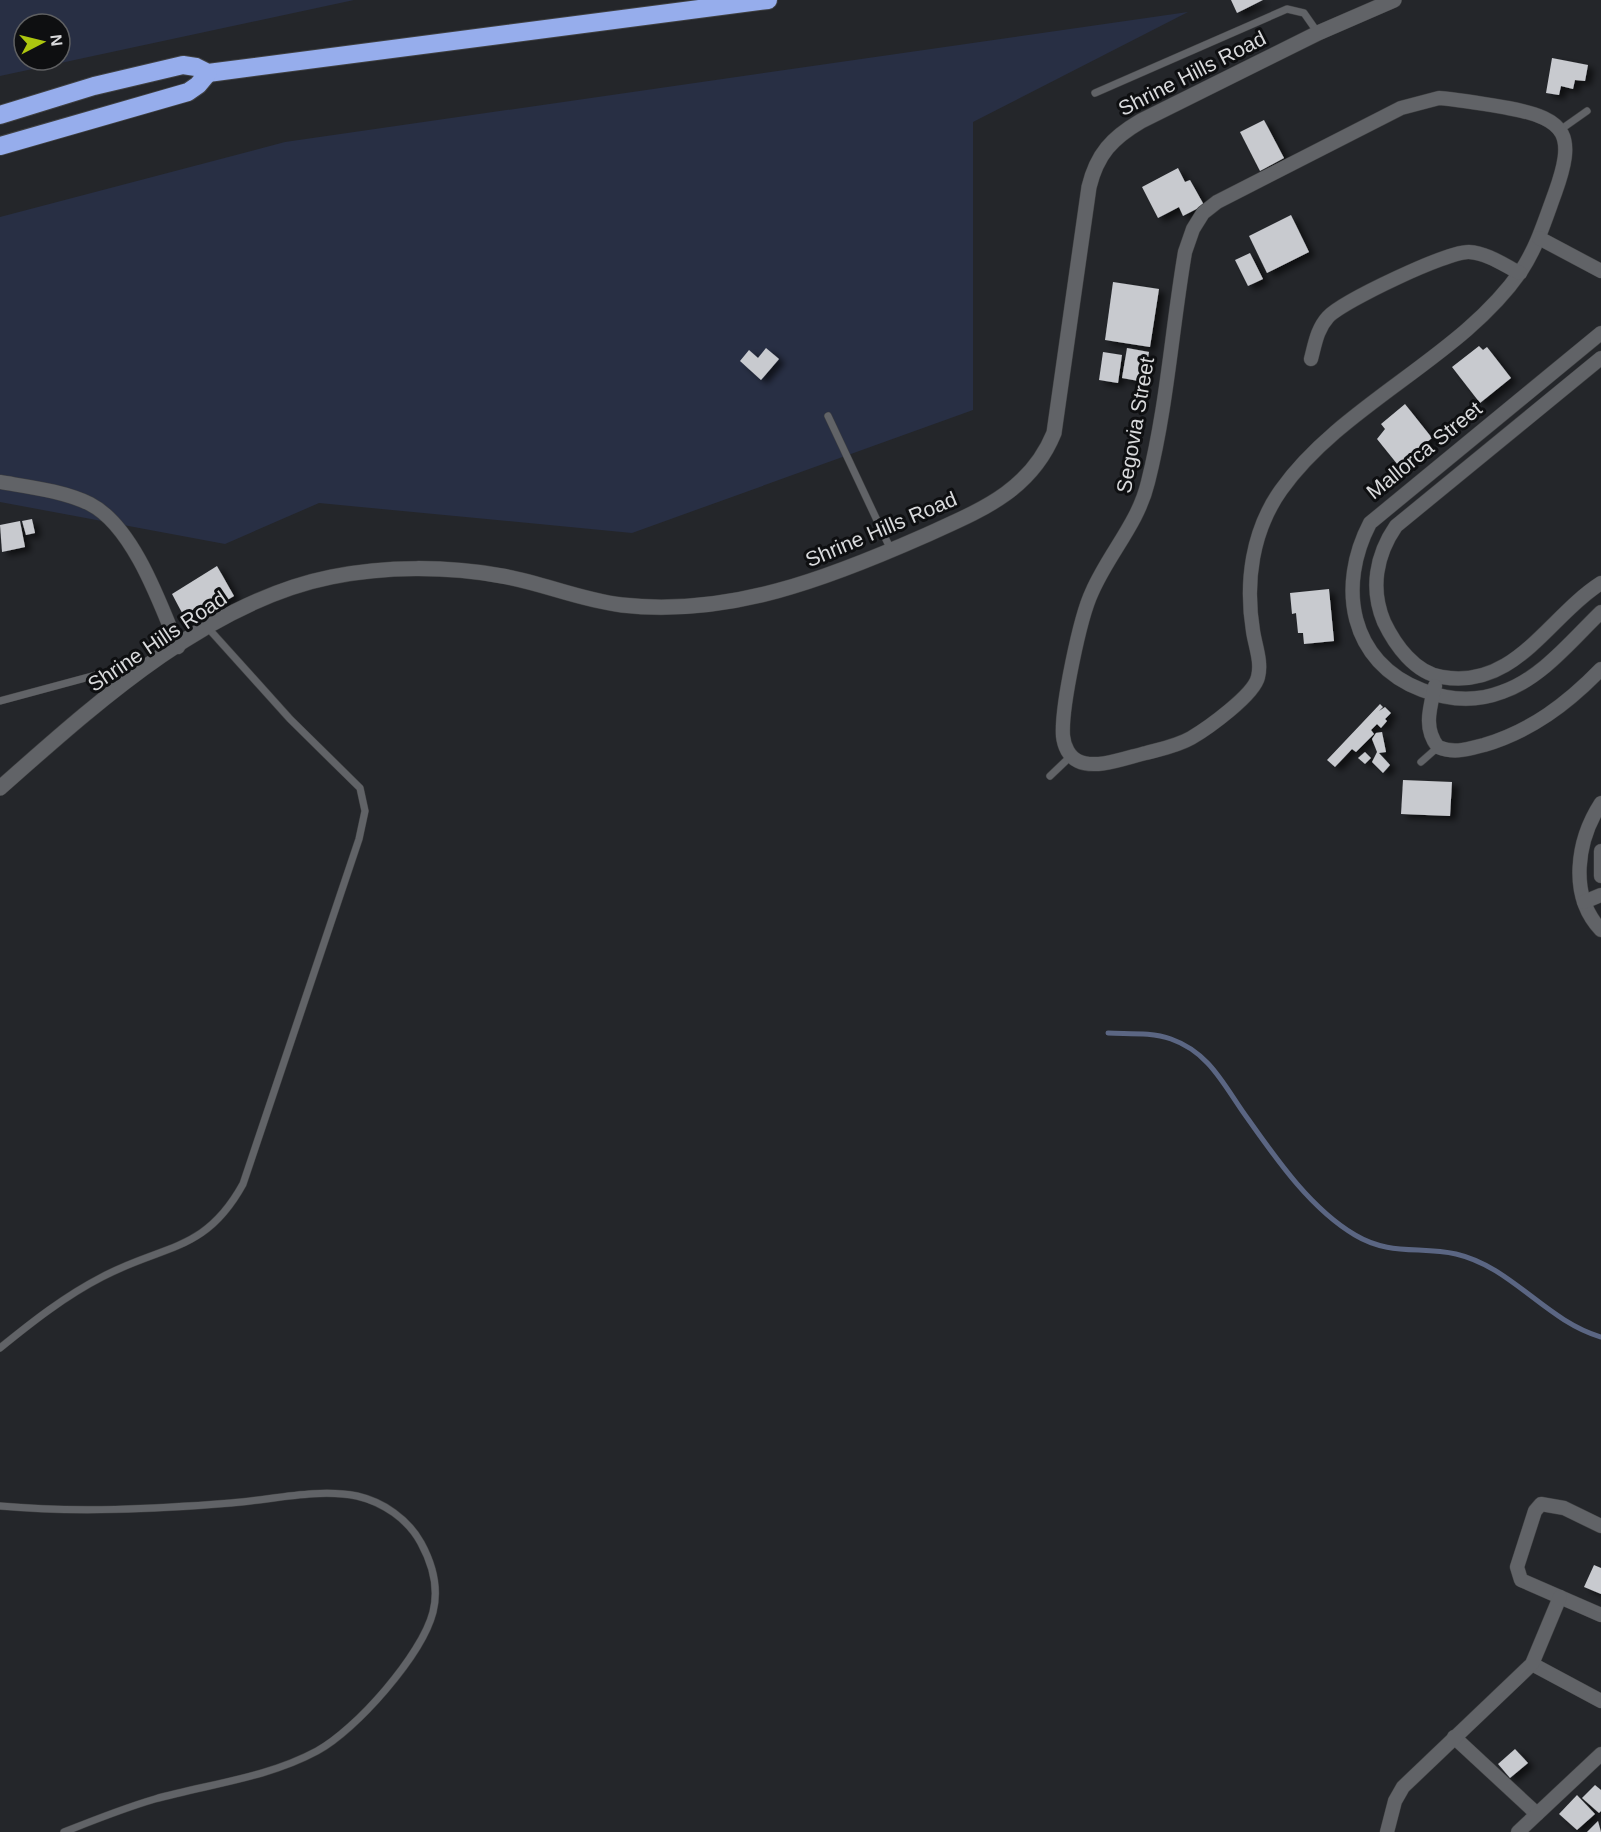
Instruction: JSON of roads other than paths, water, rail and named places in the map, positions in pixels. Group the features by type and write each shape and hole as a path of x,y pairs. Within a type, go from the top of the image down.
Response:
{"highway":[{"path":"0,115 94,86 183,65 208,73 768,0"},
{"path":"0,146 188,92 198,86 208,73"}],"street":[{"name":"Shrine Hills Road","path":"0,788 127,682 178,647 254,603 295,586 356,573 421,569 503,576 591,600 623,605 682,607 738,599 806,583 866,562 1004,496 1038,466 1047,450 1058,416 1089,187 1094,167 1110,142 1141,121 1318,33 1394,0"},
{"name":"Segovia Street","path":"1071,756 1065,746 1063,723 1085,609 1103,570 1130,530 1148,485 1185,252 1193,229 1203,213 1235,191 1401,108 1421,101 1439,98 1530,112 1543,115 1560,130"},
{"path":"1071,756 1079,762 1100,763 1174,746 1199,733 1254,687 1260,665 1250,604 1251,576 1255,544 1266,516 1281,490 1302,464 1326,441 1477,319 1520,273 1539,238 1565,166 1565,140 1560,130"},
{"path":"1539,238 1601,271"},
{"path":"1311,359 1317,335 1330,315 1440,258 1470,252 1486,256 1520,273"},
{"name":"Mallorca Street","path":"1601,333 1370,523 1360,541 1353,580 1356,620 1371,654 1397,678 1433,694 1473,699 1518,686 1533,676 1601,612"},
{"name":"Mallorca Street","path":"1601,358 1396,526 1380,555 1377,573 1380,612 1388,631 1408,658 1422,670 1436,676 1469,678 1505,667 1521,656 1601,583"},
{"path":"1438,465 1452,481"},
{"path":"0,482 87,503 113,520 133,550 178,647"},
{"path":"1436,676 1429,726 1438,747 1461,751 1515,734 1553,713 1601,669"},
{"path":"1601,803 1584,836 1580,883 1591,919 1601,930"},
{"path":"1601,851 1601,876"},
{"path":"1584,902 1601,895"},
{"path":"1601,1526 1564,1508 1541,1504 1534,1511 1517,1567 1518,1576 1524,1582 1601,1615"},
{"path":"1387,1832 1395,1801 1403,1787 1532,1664 1560,1597"},
{"path":"1532,1664 1601,1701"},
{"path":"1454,1737 1537,1814"},
{"path":"1518,1832 1601,1754"}],"lane":[{"path":"1095,93 1287,9 1304,13 1318,33"},
{"path":"1560,130 1587,111"},
{"path":"828,416 891,550"},
{"path":"0,1348 82,1287 129,1264 182,1245 199,1236 226,1213 243,1184 359,839 366,811 360,788 290,719 208,628"},
{"path":"0,701 100,674 115,676 127,682"},
{"path":"1421,762 1438,747"},
{"path":"1050,776 1071,756"},
{"path":"0,1506 126,1510 316,1495 356,1496 375,1502 405,1521 417,1535 434,1572 433,1612 413,1654 363,1714 339,1737 317,1751 264,1772 154,1799 64,1832"}],"waterway":[{"path":"1108,1033 1148,1034 1163,1037 1185,1045 1197,1053 1216,1073 1271,1151 1309,1198 1355,1235 1380,1246 1456,1254 1476,1261 1495,1270 1563,1319 1601,1337"}]}
